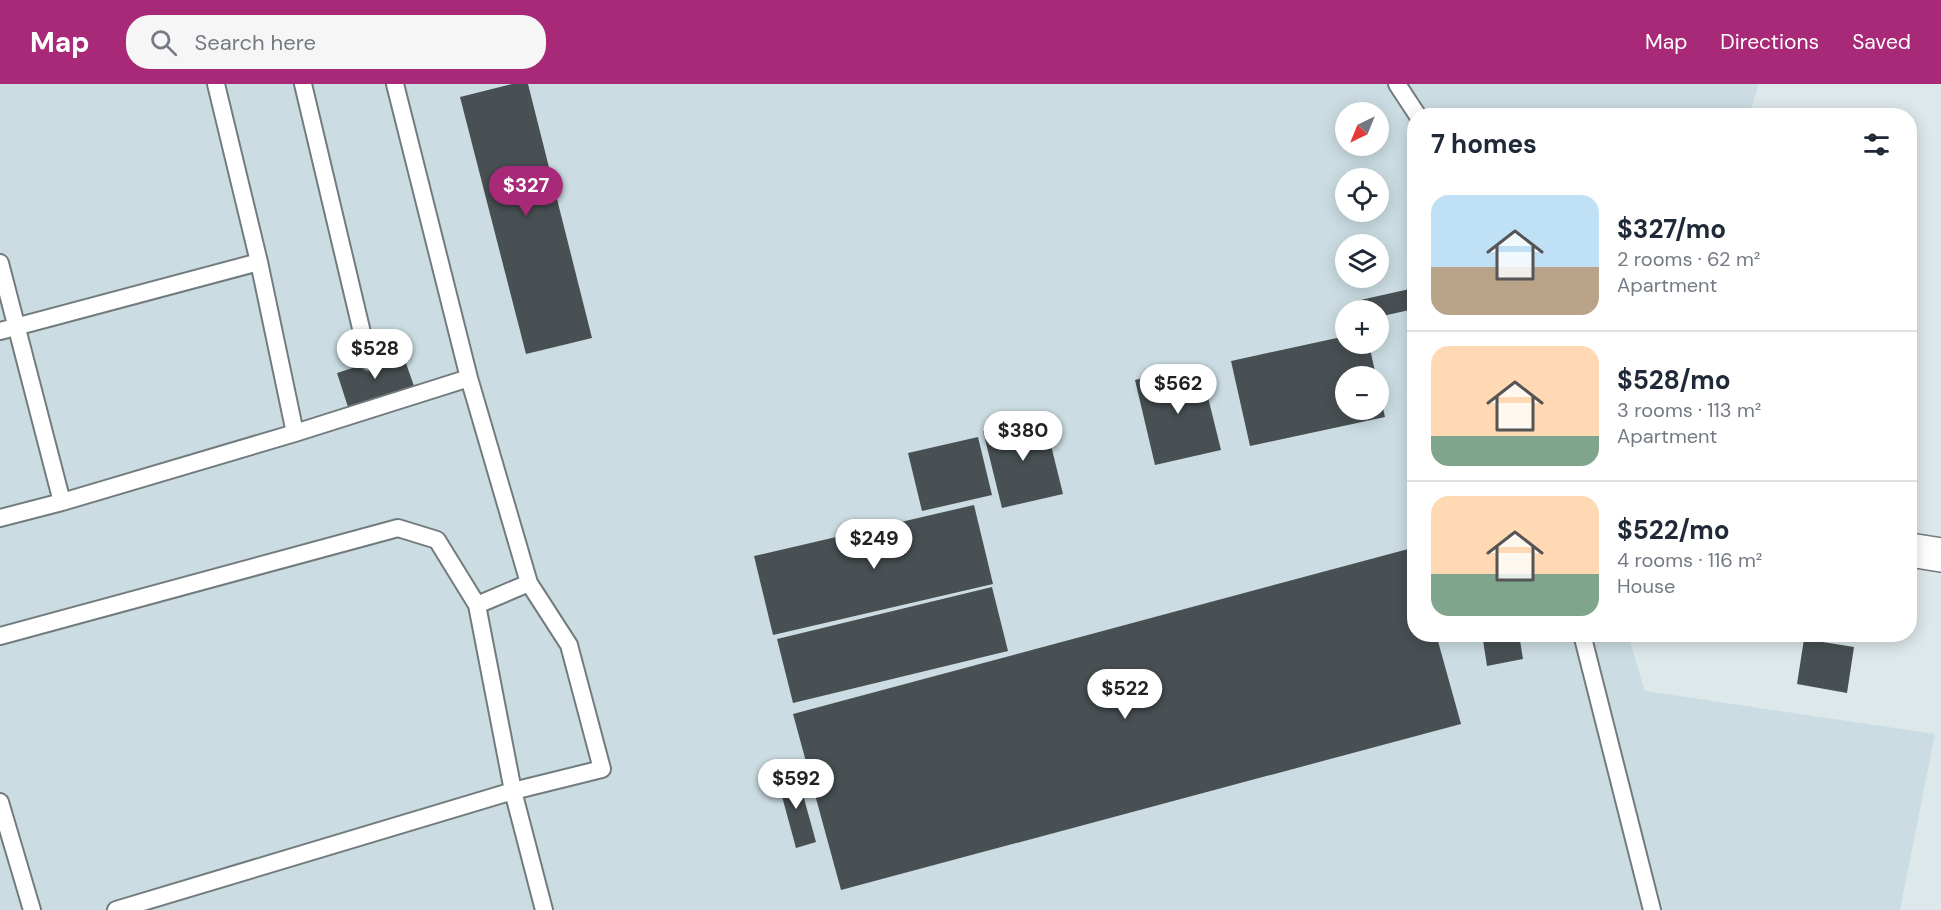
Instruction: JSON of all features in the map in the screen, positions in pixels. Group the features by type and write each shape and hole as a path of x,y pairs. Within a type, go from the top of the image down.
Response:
{"street":[{"path":"1917,551 1941,555"}],"lane":[{"path":"216,84 259,262 295,433"},
{"path":"303,84 369,363"},
{"path":"116,910 513,791 602,769 569,645 529,583 469,378 395,84"},
{"path":"1397,84 1413,108"},
{"path":"8,329 259,262"},
{"path":"0,263 8,329 62,502"},
{"path":"0,518 295,433 378,402 469,378"},
{"path":"0,636 398,528 437,540 477,605 513,791 544,910"},
{"path":"477,605 529,583"},
{"path":"1584,642 1652,910"},
{"path":"0,802 32,910"}],"shaded area":[{"path":"0,84 1759,84 1751,108 1407,108 1407,642 1630,642 1645,691 1935,734 1900,910 0,910"}],"building":[{"path":"512,84 528,84 592,338 526,354 460,97"},
{"path":"1407,290 1407,311 1389,315 1389,300 1360,300"},
{"path":"1335,338 1335,354 1371,354 1374,366 1335,366 1335,420 1371,420 1250,446 1231,361"},
{"path":"402,352 414,386 348,407 337,373"},
{"path":"1200,365 1221,450 1155,465 1135,380"},
{"path":"1044,417 1063,494 1002,508 983,431"},
{"path":"978,437 992,495 922,511 908,453"},
{"path":"974,505 993,584 773,635 754,556"},
{"path":"1407,549 1407,642 1438,642 1461,724 841,890 793,714"},
{"path":"992,587 1008,651 793,703 777,639"},
{"path":"1483,642 1520,642 1523,659 1487,666"},
{"path":"1804,642 1823,642 1854,647 1847,693 1797,684"},
{"path":"797,773 816,842 796,848 777,778"}]}
